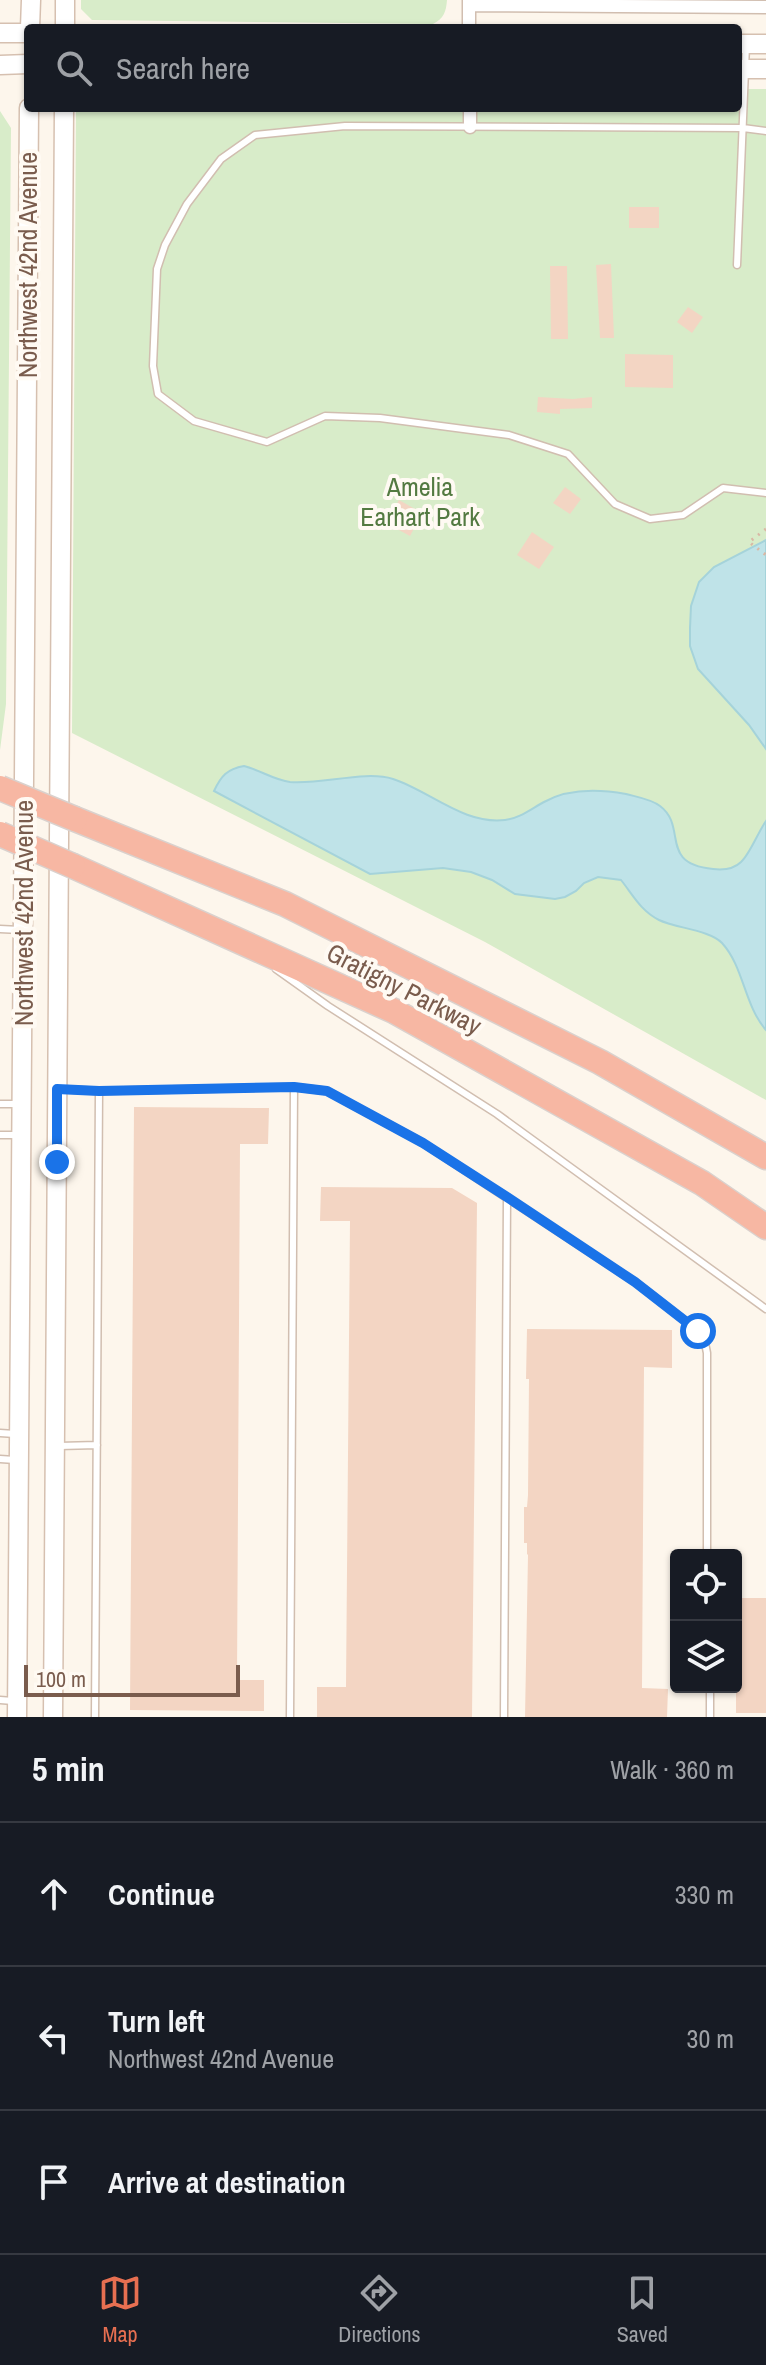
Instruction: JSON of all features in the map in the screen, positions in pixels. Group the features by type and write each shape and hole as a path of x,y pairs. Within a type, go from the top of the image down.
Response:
{"highway":[{"name":"Gratigny Parkway","path":"0,788 285,904 600,1062 766,1157"},
{"name":"Gratigny Parkway","path":"0,834 394,1011 702,1183 766,1227"}],"main road":[{"path":"29,24 31,0"},
{"path":"65,0 65,24"},
{"path":"0,33 24,31"},
{"path":"742,44 766,44"},
{"path":"0,65 24,64"},
{"path":"742,69 766,69"},
{"name":"Northwest 42nd Avenue","path":"11,1706 11,1446 22,1135 29,112"},
{"name":"Northwest 42nd Avenue","path":"53,1717 64,112"},
{"path":"22,1104 57,1096"},
{"path":"11,1446 55,1446"}],"street":[{"path":"469,24 469,3 766,7"},
{"path":"470,112 470,127"}],"lane":[{"path":"737,265 743,128 742,44"},
{"path":"766,131 743,128 345,126 255,135 221,159 187,204 165,245 157,269 153,366 158,394 194,421 267,442 325,416 380,418 509,435 568,454 615,504 650,519 683,515 723,488 766,493"},
{"path":"0,929 24,930"},
{"path":"224,933 328,1006 497,1114 766,1309"},
{"path":"290,1717 294,1087"},
{"path":"57,1096 99,1091 315,1088 339,1096 423,1143 635,1282 690,1323 705,1343 707,1549"},
{"path":"95,1717 99,1091"},
{"path":"0,1104 22,1104"},
{"path":"0,1135 22,1135"},
{"path":"504,1717 507,1197"},
{"path":"55,1446 97,1445"},
{"path":"710,1693 710,1717"}],"path":[{"path":"766,529 749,542 766,555"}],"green space":[{"path":"81,0 447,0 444,14 433,24 92,20 81,9"},
{"name":"Amelia Earhart Park","path":"742,89 766,89 766,1100 485,942 72,733 76,112 742,112"},
{"path":"0,111 11,128 6,704 0,750"}],"water":[{"path":"766,540 766,749 749,725 698,669 690,646 690,628 691,606 699,582 714,567"},
{"path":"244,766 290,782 369,776 393,779 461,812 490,820 516,817 554,797 574,792 626,794 660,806 668,815 679,852 685,860 713,869 728,868 741,862 766,821 766,1030 753,1009 735,963 722,943 709,935 666,923 653,916 621,880 598,877 565,897 555,899 515,894 471,872 443,868 370,874 214,791 225,774"}],"building":[{"path":"629,207 659,207 659,228 629,228"},
{"path":"611,264 614,338 600,338 596,265"},
{"path":"550,266 567,266 568,339 551,339"},
{"path":"688,307 703,317 692,333 677,322"},
{"path":"625,354 673,355 673,388 625,387"},
{"path":"538,397 592,397 592,408 560,409 560,414 537,412"},
{"path":"565,487 581,499 570,514 553,503"},
{"path":"399,500 422,513 410,536 386,523"},
{"path":"532,532 554,547 539,569 517,555"},
{"path":"134,1107 269,1108 268,1144 240,1144 237,1680 264,1680 264,1711 130,1710"},
{"path":"321,1187 452,1188 477,1203 472,1717 317,1717 317,1687 346,1687 350,1221 320,1221"},
{"path":"527,1329 672,1330 672,1368 644,1367 642,1688 668,1689 667,1717 525,1717"},
{"path":"742,1598 766,1598 766,1713 736,1713 736,1693 742,1693"}],"route":[{"path":"57,1162 57,1089 294,1087 327,1091 423,1143 507,1197 635,1282 698,1331"}]}
